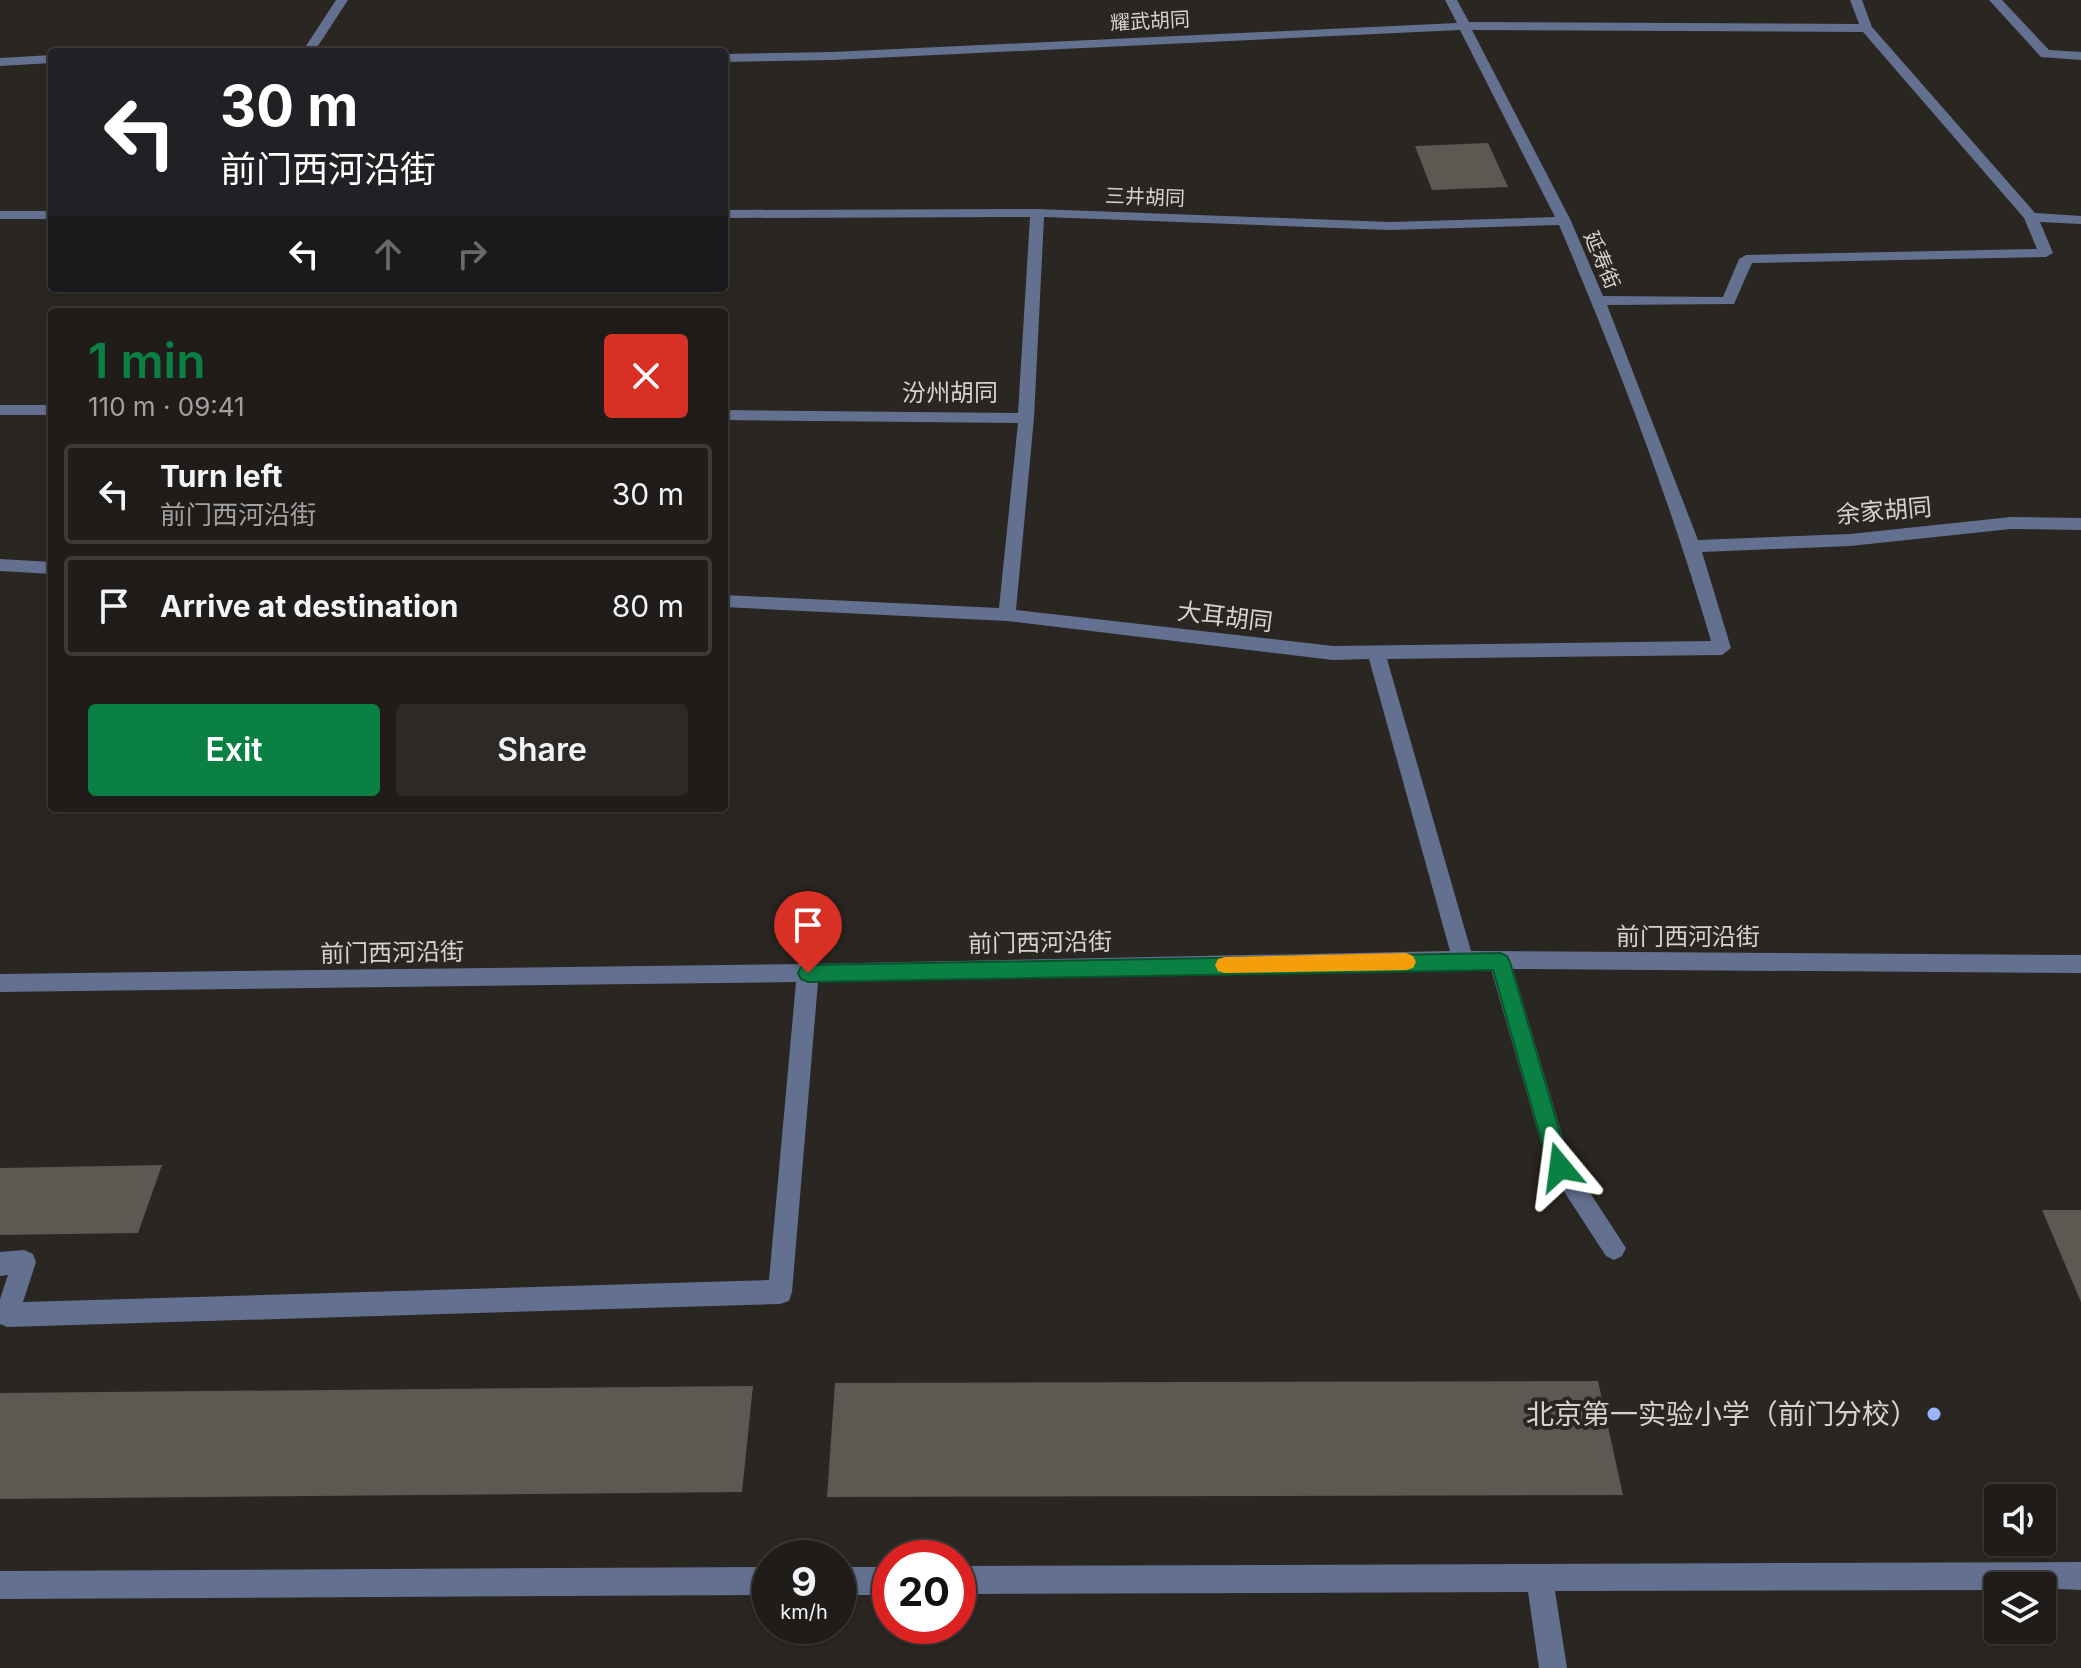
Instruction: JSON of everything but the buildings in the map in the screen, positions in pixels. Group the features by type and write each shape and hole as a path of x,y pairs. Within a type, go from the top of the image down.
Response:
{"street":[{"path":"311,48 342,0"},
{"name":"延寿街","path":"1451,0 1564,221 1598,300 1692,546 1722,648"},
{"path":"1598,300 1729,301 1746,259 2046,253 2031,217 1866,28 1856,0"},
{"path":"1995,0 2045,54 2081,56"},
{"name":"耀武胡同","path":"728,58 1465,26 1866,28"},
{"path":"0,62 48,59"},
{"path":"1026,418 1037,213"},
{"name":"三井胡同","path":"728,214 1037,213 1390,226 1564,221"},
{"path":"0,215 48,215"},
{"path":"2031,217 2081,220"},
{"path":"0,410 48,410"},
{"name":"汾州胡同","path":"728,415 1026,418 1007,615"},
{"name":"余家胡同","path":"1692,546 1850,540 2011,523 2081,524"},
{"path":"0,565 48,568"},
{"name":"大耳胡同","path":"728,601 1007,615 1333,653 1722,648"},
{"path":"1376,653 1463,960"},
{"name":"前门西河沿街","path":"0,983 808,973 1463,960 2081,964"},
{"path":"1500,962 1560,1167 1614,1248"},
{"path":"0,1264 24,1262 7,1315 780,1292 808,973"},
{"path":"976,1580 2081,1576"},
{"path":"1539,1577 1553,1668"},
{"path":"0,1585 752,1581"}],"slow traffic":[{"path":"1225,965 1406,962"}],"place":[{"name":"北京第一实验小学（前门分校）","path":"1934,1414"}],"route":[{"path":"808,973 1463,960 1500,962 1560,1167"}]}
